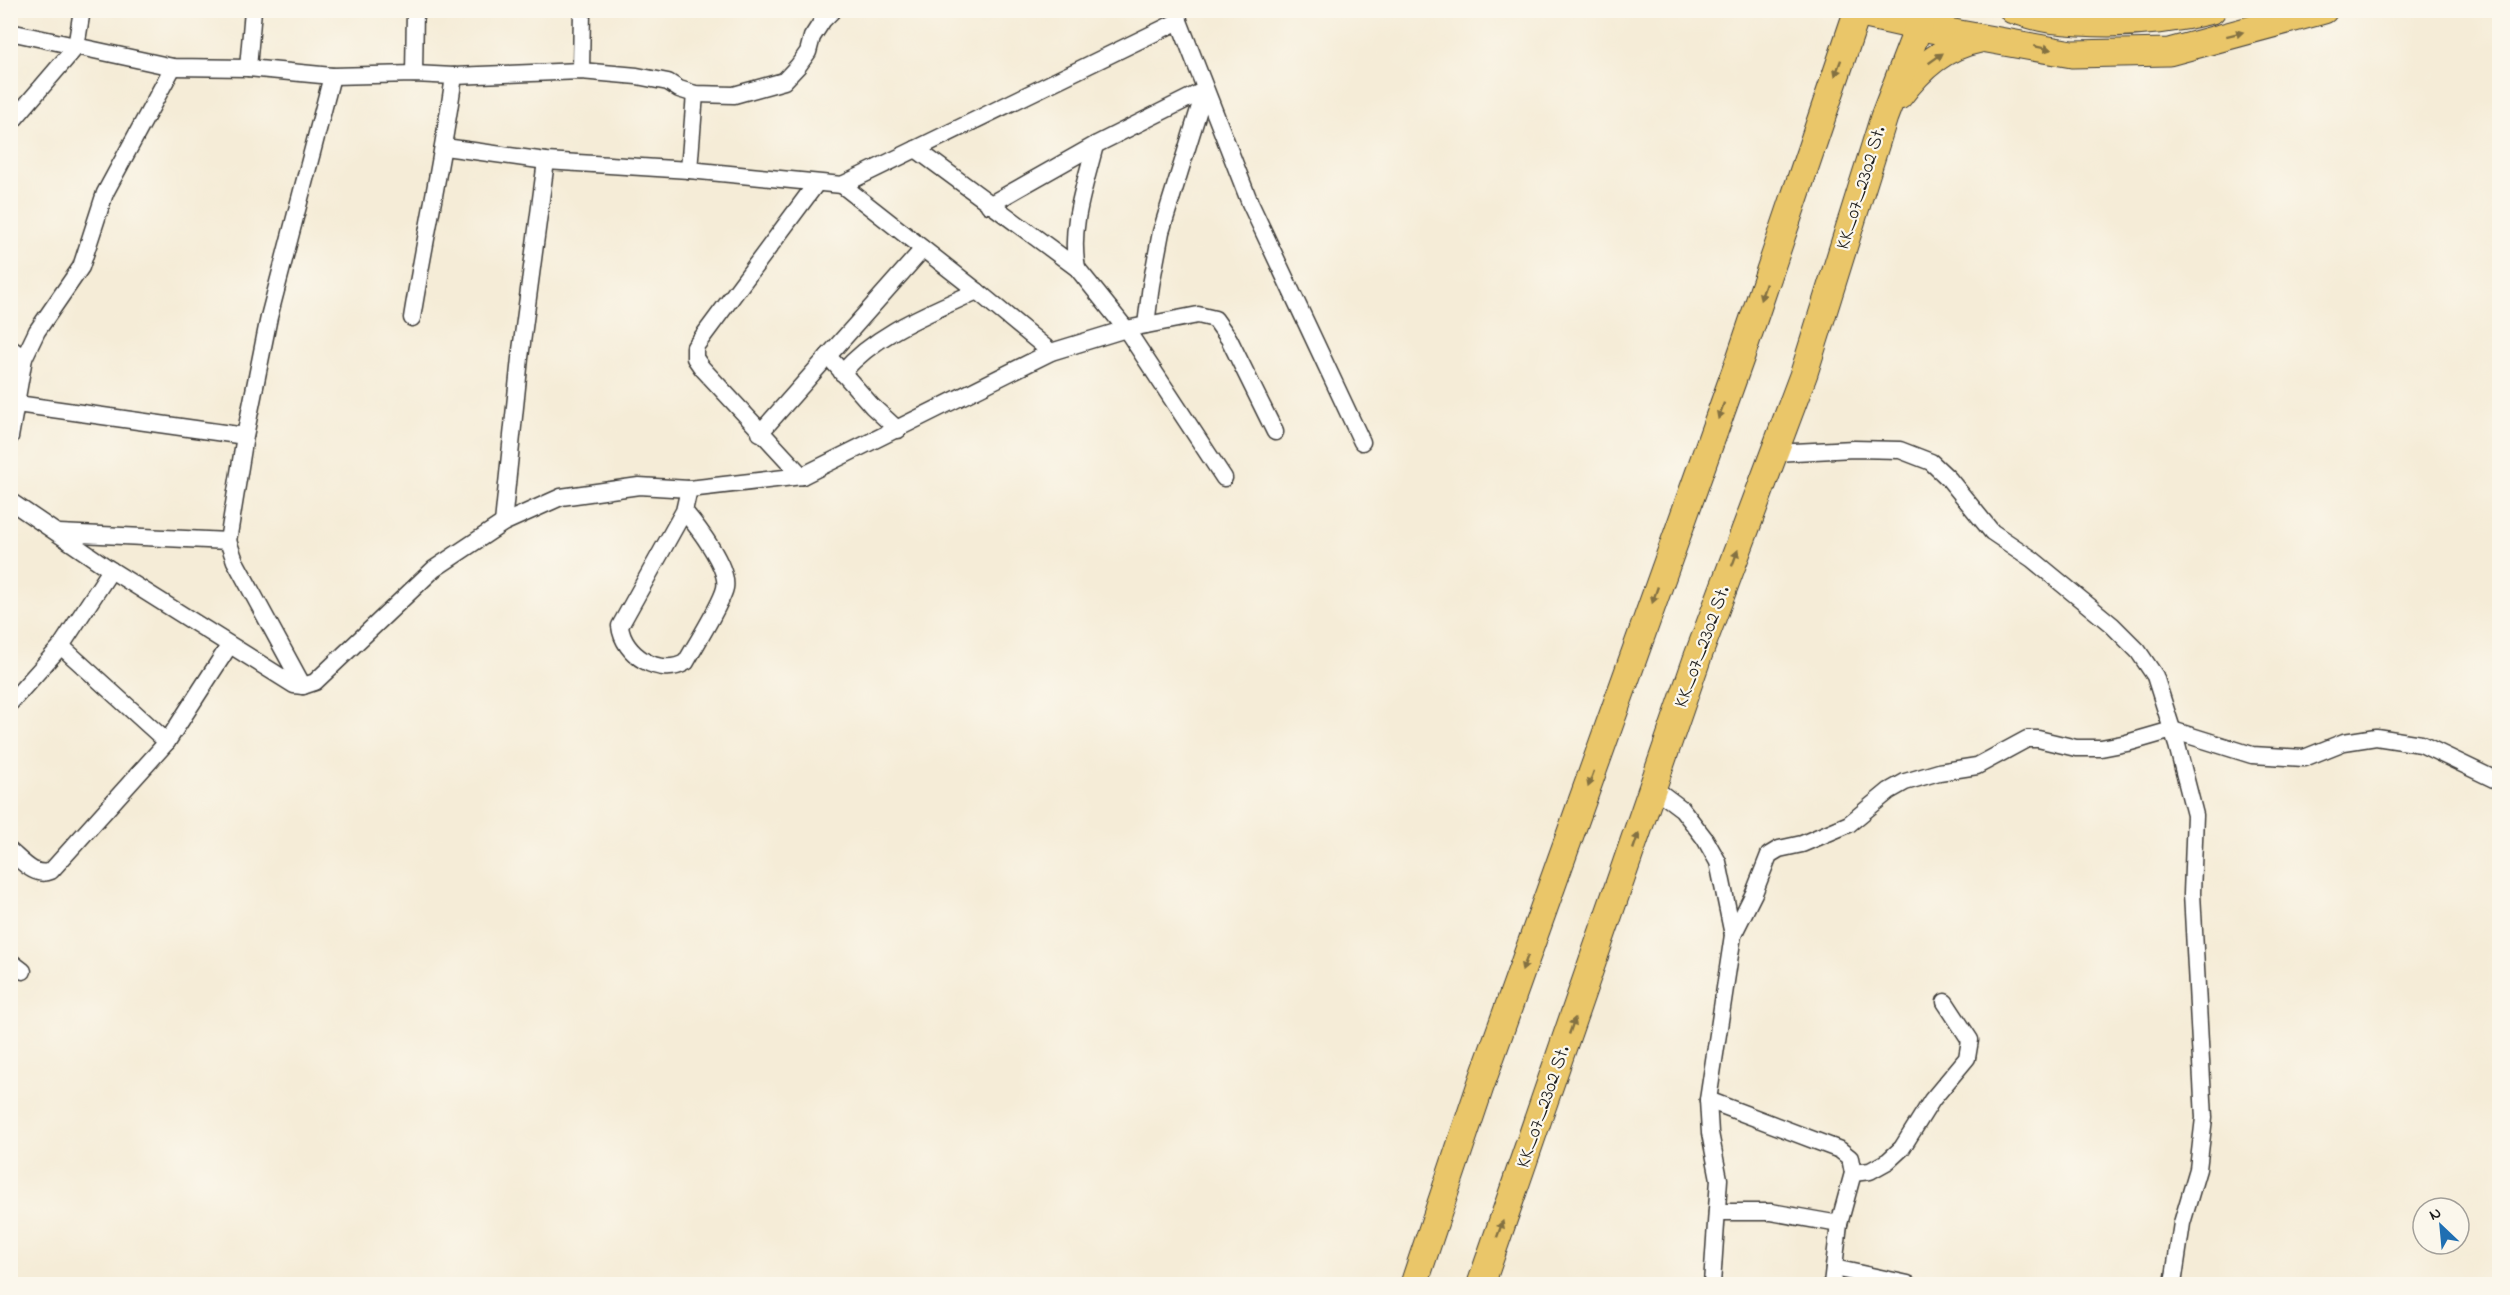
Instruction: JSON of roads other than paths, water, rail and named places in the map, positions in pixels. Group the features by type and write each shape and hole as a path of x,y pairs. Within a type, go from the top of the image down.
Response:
{"main road":[{"path":"2016,11 2048,18 2127,24 2182,18 2212,10"},
{"path":"1414,1284 1480,1087 1783,237 1858,12 1922,19 1986,37 2072,54 2169,52 2324,10"},
{"name":"KK_07_2302 St.","path":"1481,1284 1698,657 1804,373 1884,117 1922,19"},
{"path":"1884,117 1913,77 1933,59 1954,46 1986,37"}],"street":[{"path":"10,124 76,47 82,10"},
{"path":"248,69 253,10"},
{"path":"414,10 414,74"},
{"path":"581,71 582,10"},
{"path":"10,32 173,67 248,69 332,76 414,74 454,76 581,71 637,76 668,82 695,94 734,95 784,81 808,52 812,37 833,10"},
{"path":"445,147 546,161 689,170 842,185 1179,16 1205,90 1250,203 1362,442"},
{"path":"10,437 24,358 38,331 81,267 105,193 173,67"},
{"path":"303,686 235,561 228,541 245,436 280,265 332,76"},
{"path":"412,318 426,232 445,147 454,76"},
{"path":"989,205 1095,145 1205,90"},
{"path":"1146,325 1161,232 1205,90"},
{"path":"689,170 695,94"},
{"path":"1077,268 1073,247 1075,227 1095,145"},
{"path":"916,148 989,205 1077,268 1126,329 1224,478"},
{"path":"503,523 520,358 546,161"},
{"path":"802,476 702,368 695,358 695,347 816,184"},
{"path":"842,185 1051,352"},
{"path":"760,433 923,249"},
{"path":"842,373 857,356 885,335 977,291"},
{"path":"10,501 229,646 294,685 303,686 315,682 434,569 503,523 561,497 639,486 689,489 802,476 1051,352 1126,329 1198,315 1215,318 1229,339 1275,432"},
{"path":"10,348 24,358"},
{"path":"828,356 898,430"},
{"path":"17,404 245,436"},
{"path":"1774,453 1854,448 1900,450 1931,462 1949,479 1992,532 2032,559 2112,625 2138,651 2155,676 2195,815 2192,893 2204,1118 2198,1169 2182,1223 2173,1284"},
{"path":"684,511 700,530 717,560 725,580 725,590 686,662 677,668 664,669 639,658 621,637 620,626 684,511 689,489"},
{"path":"58,533 228,541"},
{"path":"10,704 61,646 111,570"},
{"path":"61,646 167,742"},
{"path":"10,851 35,872 44,874 51,871 167,742 229,646"},
{"path":"1712,1284 1719,1179 1710,1133 1708,1100 1733,935 1754,893 1769,855 1779,849 1802,844 1849,824 1888,791 1905,782 1939,772 1977,766 2027,739 2038,739 2076,748 2101,748 2172,730 2252,754 2304,758 2344,742 2376,736 2421,744 2499,782"},
{"path":"1654,788 1682,809 1705,839 1718,862 1733,935"},
{"path":"1853,1173 1870,1171 1888,1161 1902,1148 1932,1100 1967,1058 1970,1040 1945,1002"},
{"path":"1708,1100 1840,1150 1850,1158 1853,1173 1839,1224 1833,1276 1908,1284"},
{"path":"1717,1212 1771,1212 1839,1224"}]}
